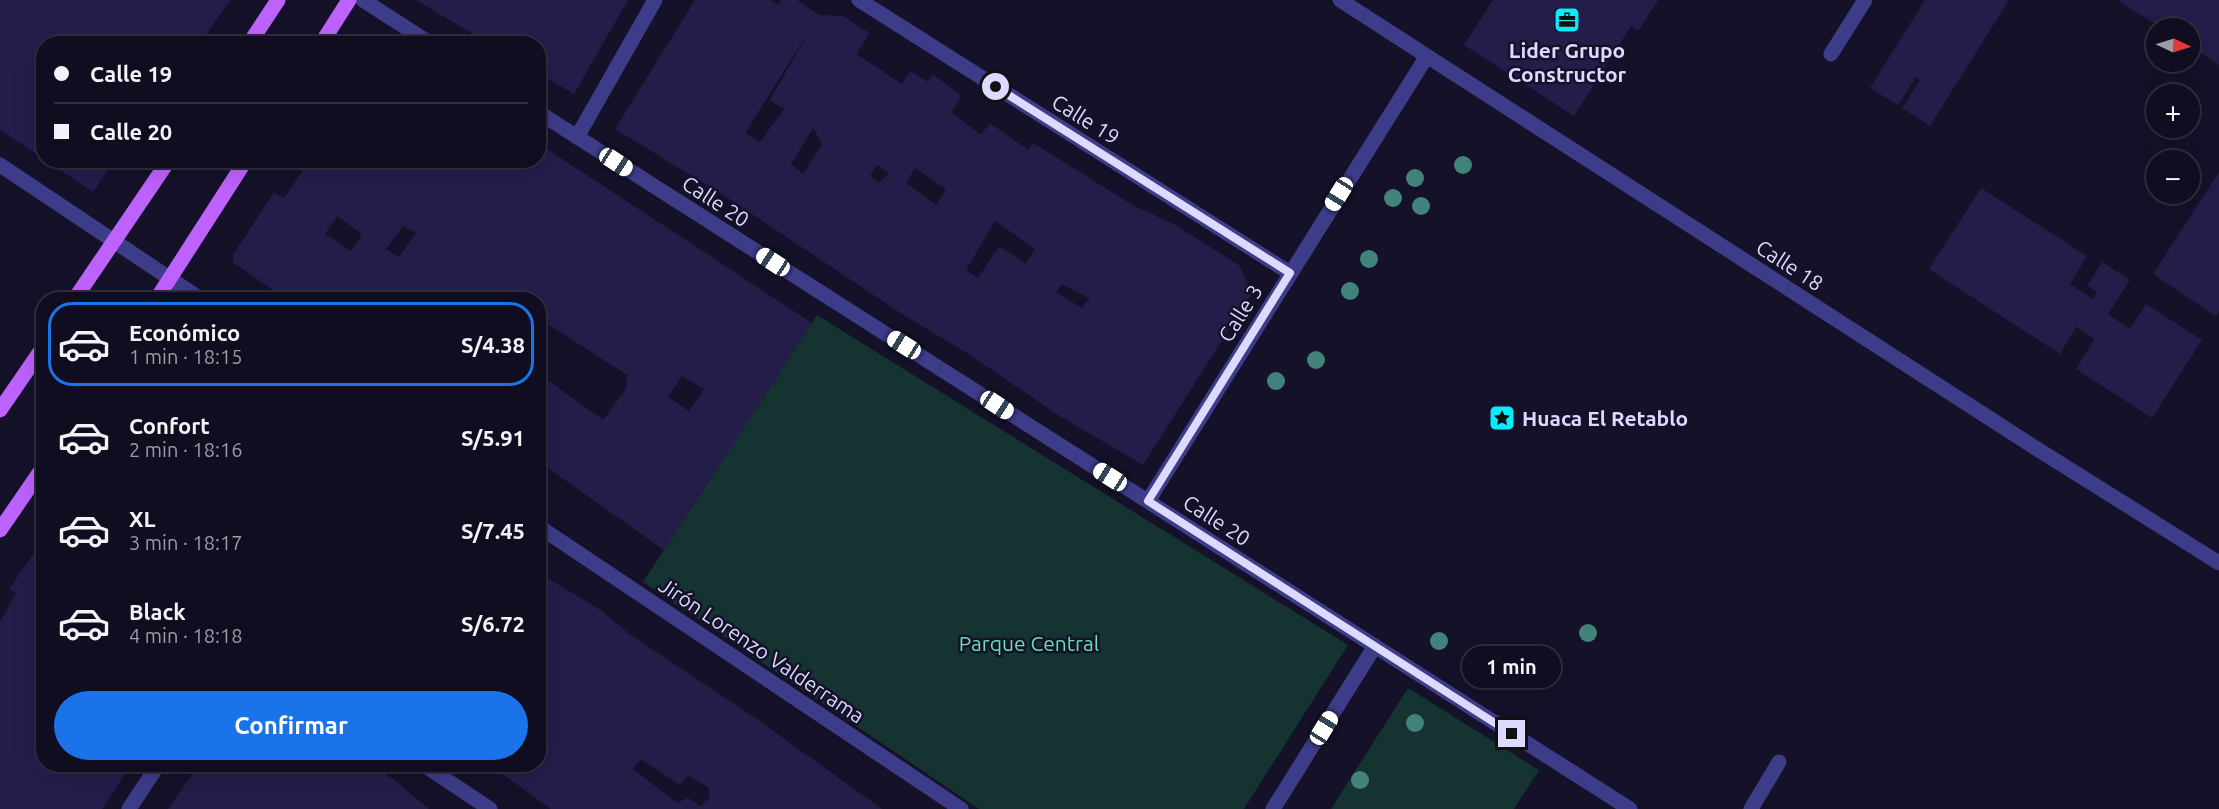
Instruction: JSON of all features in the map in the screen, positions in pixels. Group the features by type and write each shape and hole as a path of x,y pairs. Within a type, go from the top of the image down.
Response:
{"main road":[{"path":"254,36 278,0"},
{"path":"326,36 349,0"},
{"path":"79,292 164,168"},
{"path":"161,292 241,168"},
{"path":"0,410 36,358"},
{"path":"0,530 36,478"}],"street":[{"path":"363,0 419,36"},
{"path":"577,137 655,0"},
{"name":"Calle 19","path":"859,0 1290,273"},
{"name":"Calle 18","path":"1340,0 2014,434 2219,563"},
{"path":"1831,54 1865,0"},
{"name":"Calle 3","path":"1148,501 1427,56"},
{"name":"Calle 20","path":"546,117 1630,809"},
{"path":"0,165 190,292"},
{"name":"Jirón Lorenzo Valderrama","path":"546,531 961,809"},
{"path":"1273,809 1375,646"},
{"path":"1750,809 1779,762"},
{"path":"129,809 153,772"},
{"path":"434,772 490,809"}],"green space":[{"name":"Parque Central","path":"817,315 1348,645 1244,809 979,809 643,582"},
{"path":"1408,688 1539,770 1514,809 1331,809"}],"building":[{"path":"0,0 230,0 205,36 36,36 36,154 0,130"},
{"path":"416,0 628,0 574,94 546,78 546,36 477,36"},
{"path":"695,0 771,0 778,5 782,0 797,0 819,15 843,16 869,33 857,54 902,84 910,71 928,82 933,74 962,96 951,112 981,135 990,123 1028,150 1033,143 1131,204 1177,226 1239,265 1252,293 1143,465 1058,415 725,196 615,129","holes":["811,28 770,100 784,109 760,142 745,133","813,128 822,144 803,174 791,164","877,165 889,173 879,183 870,176","915,168 946,189 936,205 906,183","995,221 1035,249 1026,264 999,246 978,278 966,270","1061,284 1089,298 1082,308 1056,292"]},
{"path":"1493,0 1658,1 1638,31 1631,26 1574,116 1464,45"},
{"path":"1925,0 2009,0 1930,126 1902,108 1920,80 1916,77 1898,105 1870,88"},
{"path":"2117,0 2219,0 2219,65 2200,53 2200,18 2146,18"},
{"path":"546,148 812,323 664,550 546,467 546,379 603,420 626,389 627,375 546,323 546,292 276,292 233,262 233,255 274,192 284,198 305,168 546,168","holes":["337,216 362,234 351,251 325,234","403,226 416,233 399,257 386,249","682,376 704,389 689,411 668,397"]},
{"path":"57,168 110,168 93,192"},
{"path":"2219,172 2219,311 2216,316 2153,274"},
{"path":"1981,188 2087,256 2070,284 2093,299 2097,292 2087,286 2102,262 2130,280 2108,314 2130,329 2146,304 2202,340 2152,418 2076,369 2095,339 2076,327 2060,354 1929,269"},
{"path":"36,550 36,772 126,772 102,809 0,809 0,621 16,594 9,589"},
{"path":"546,577 602,611 632,636 758,720 882,809 551,809 500,772 546,772","holes":["641,759 680,785 688,775 708,787 710,797 701,806 688,798 677,803 633,769"]},
{"path":"194,772 382,772 429,809 168,809"}],"place":[{"name":"Lider Grupo Constructor","path":"1567,20"},
{"name":"Huaca El Retablo","path":"1502,418"}],"route":[{"path":"996,87 1290,273 1148,501 1512,734"}]}
